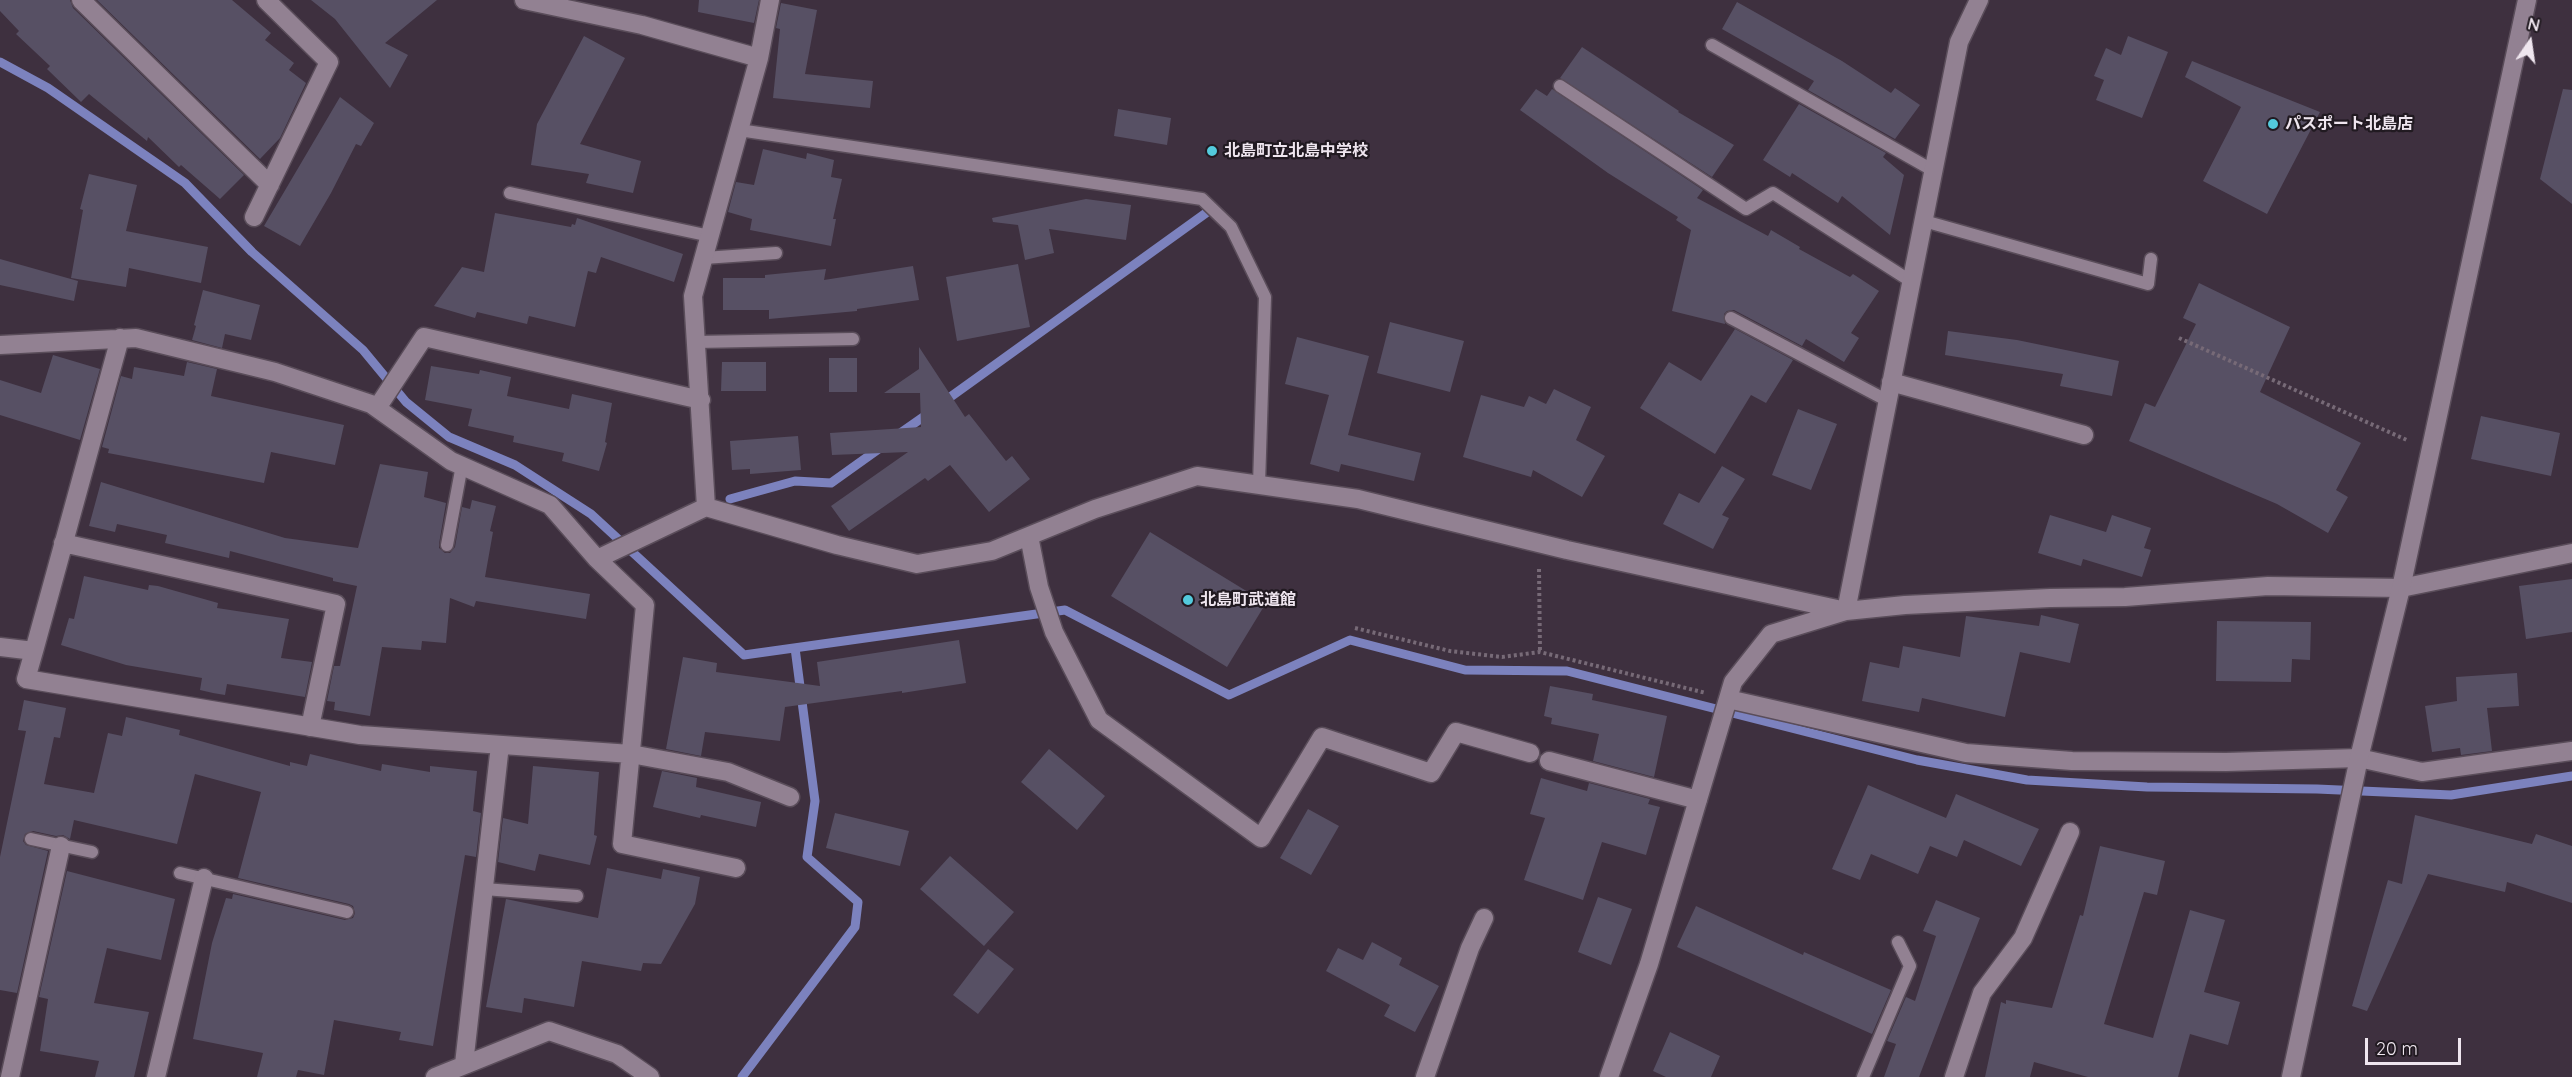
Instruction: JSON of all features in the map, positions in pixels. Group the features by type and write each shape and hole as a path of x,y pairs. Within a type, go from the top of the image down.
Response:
{"street":[{"path":"81,0 270,184"},
{"path":"254,217 329,62 266,0"},
{"path":"524,0 642,25 759,58"},
{"path":"706,507 693,296 759,58 770,0"},
{"path":"1846,611 1959,42 1978,0"},
{"path":"2291,1077 2355,778 2401,588 2527,0"},
{"path":"377,408 424,337 700,400"},
{"path":"120,338 26,680 360,735 631,754 729,772 790,797"},
{"path":"0,345 136,338 275,372 371,404 451,461 550,505 597,558 645,605 622,844 736,868"},
{"path":"1892,382 2084,435"},
{"path":"597,558 706,507 837,545 917,564 992,551 1095,509 1197,476 1358,499 1539,543 1846,611"},
{"path":"1029,536 1039,587 1054,632 1099,720 1261,837 1322,737 1431,773 1456,732 1530,753"},
{"path":"63,543 336,604 310,727"},
{"path":"1614,1076 1733,682 1771,634 1846,611 1905,605 2125,597 2268,586 2401,588 2572,553"},
{"path":"0,647 34,651"},
{"path":"1728,699 1966,753 2072,761 2226,762 2360,758 2422,772 2572,752"},
{"path":"464,1064 500,745"},
{"path":"1549,761 1698,800"},
{"path":"1954,1077 1982,993 2023,938 2070,832"},
{"path":"10,1077 61,846"},
{"path":"156,1077 204,878"},
{"path":"1425,1077 1470,948 1484,918"},
{"path":"435,1077 549,1031 617,1054 650,1077"}],"lane":[{"path":"1712,45 1934,171"},
{"path":"1560,86 1746,209 1773,193 1912,282"},
{"path":"739,130 1202,199 1231,227 1265,297 1259,484"},
{"path":"510,194 710,236"},
{"path":"1924,221 2148,284 2151,259"},
{"path":"704,258 776,253"},
{"path":"1731,318 1887,401"},
{"path":"696,342 853,339"},
{"path":"447,545 462,465"},
{"path":"31,839 92,852"},
{"path":"180,873 347,912"},
{"path":"484,889 577,896"},
{"path":"1863,1077 1910,966 1898,942"}],"path":[{"path":"2180,338 2431,451"},
{"path":"1539,543 1540,652"},
{"path":"1355,628 1450,651 1502,657 1540,652 1728,699"}],"building":[{"path":"0,0 70,0 73,8 244,175 220,199 181,165 179,167 148,137 147,141 89,94 81,102 47,69 50,66 16,34 19,31 0,11"},
{"path":"97,0 232,0 271,33 265,40 294,63 289,70 306,83 280,138 260,159"},
{"path":"311,0 437,0 385,43 408,55 390,88 335,19"},
{"path":"699,0 759,0 754,23 698,12"},
{"path":"1737,2 1842,61 1891,93 1895,88 1920,105 1895,139 1808,90 1814,81 1722,29"},
{"path":"781,3 817,10 805,74 873,81 870,108 773,98 780,29 776,28"},
{"path":"584,36 625,58 580,144 641,161 633,193 586,183 589,174 531,165 537,124"},
{"path":"2128,36 2168,52 2142,118 2096,100 2104,80 2094,76 2106,48 2121,55"},
{"path":"1582,47 1678,112 1734,145 1712,177 1560,78"},
{"name":"パスポート北島店","path":"2192,61 2320,112 2267,214 2203,181 2241,107 2185,77"},
{"path":"1536,89 1547,96 1552,89 1703,190 1697,198 1768,236 1771,230 1800,247 1799,249 1850,277 1853,274 1879,291 1851,333 1859,338 1844,362 1806,339 1802,346 1734,310 1724,314 1725,324 1672,311 1691,230 1676,220 1678,217 1608,173 1520,110"},
{"path":"2563,89 2572,90 2572,204 2540,179"},
{"path":"340,97 374,123 361,146 356,144 300,246 264,226"},
{"path":"1799,104 1886,153 1883,157 1904,175 1890,235 1842,196 1838,203 1792,173 1790,177 1763,160"},
{"path":"1118,109 1171,118 1167,145 1114,136"},
{"path":"763,149 806,159 807,153 834,160 831,177 842,179 833,219 836,219 831,246 750,230 752,219 728,212 736,182 754,185"},
{"path":"89,174 137,185 126,231 208,247 201,283 129,268 126,287 71,278 83,210 80,209"},
{"path":"1086,199 1131,205 1126,240 1049,229 1054,253 1025,260 1018,225 993,222 992,218"},
{"path":"495,213 571,227 572,224 575,225 577,218 683,254 674,282 601,257 596,273 588,271 575,327 529,316 527,324 477,312 475,318 434,306 462,267 484,272"},
{"path":"0,259 78,281 74,301 0,285"},
{"path":"1018,264 1030,327 957,341 946,277"},
{"path":"913,266 919,300 857,309 857,311 769,319 769,310 723,310 723,278 765,278 765,275 826,269 824,280"},
{"path":"2199,283 2290,327 2260,392 2361,443 2336,490 2348,497 2328,533 2277,504 2129,441 2145,403 2155,407 2196,324 2183,318"},
{"path":"203,290 260,305 251,340 225,334 222,348 192,340"},
{"path":"1390,322 1464,341 1450,392 1377,373"},
{"path":"1735,329 1793,360 1766,403 1751,395 1715,454 1640,408 1669,362 1701,381"},
{"path":"1948,331 2017,340 2119,361 2112,396 2060,386 2063,374 1945,355"},
{"path":"1297,337 1369,356 1348,435 1421,453 1414,481 1341,464 1339,472 1310,464 1329,395 1285,384"},
{"path":"919,347 965,417 969,414 1006,461 1012,456 1030,479 989,512 950,465 928,481 925,478 849,531 831,506 908,452 832,455 830,433 921,427 920,393 884,393 919,369"},
{"path":"53,355 100,369 80,440 0,415 0,380 41,393"},
{"path":"829,358 857,358 857,392 829,392"},
{"path":"187,362 217,369 211,396 344,425 335,465 271,452 264,483 108,453 109,449 102,447 121,376 132,379 134,367 184,376"},
{"path":"722,362 766,362 766,391 721,391"},
{"path":"431,366 479,374 480,370 511,377 507,396 569,409 572,394 612,403 605,442 607,443 599,471 562,461 564,453 513,442 514,436 468,426 472,409 425,400"},
{"path":"1554,389 1591,407 1576,440 1605,456 1582,497 1533,470 1531,477 1463,457 1481,395 1524,407 1529,396 1546,404"},
{"path":"1798,409 1837,424 1811,490 1772,475"},
{"path":"2481,416 2560,433 2551,476 2471,459"},
{"path":"798,436 801,470 750,474 750,469 732,470 730,441"},
{"path":"380,464 428,472 424,497 446,503 439,544 439,548 445,553 450,553 455,547 462,507 470,509 472,500 496,506 490,531 493,532 485,577 590,594 586,619 476,601 474,607 450,598 446,643 422,641 421,650 382,647 370,716 334,710 335,702 327,701 334,666 340,666 357,586 230,551 229,558 165,543 167,535 117,524 115,532 89,526 101,482 285,538 358,548"},
{"path":"1722,466 1745,479 1722,515 1729,518 1713,549 1663,524 1679,493 1699,503"},
{"path":"2050,515 2106,532 2112,515 2151,528 2144,548 2151,550 2142,577 2083,559 2081,566 2038,553"},
{"name":"北島町武道館","path":"1150,532 1266,603 1227,667 1111,596"},
{"path":"84,576 148,590 149,585 158,586 218,603 217,608 289,619 281,658 312,662 305,697 227,684 225,695 213,693 200,690 202,678 126,665 61,645 69,618 74,619"},
{"path":"2572,579 2572,632 2526,639 2519,586"},
{"path":"2041,615 2079,624 2070,663 2020,652 2005,717 1922,698 1919,712 1862,701 1870,662 1899,668 1903,646 1960,657 1966,616 2039,626"},
{"path":"2217,621 2311,622 2310,660 2292,659 2291,682 2216,681"},
{"path":"959,640 966,683 785,707 780,741 705,732 701,756 666,749 683,657 717,663 716,672 820,686 817,662"},
{"path":"2517,673 2519,706 2487,708 2492,751 2461,755 2460,748 2432,752 2425,706 2457,701 2456,677"},
{"path":"1550,686 1593,694 1592,700 1667,716 1654,777 1593,761 1599,734 1551,724 1552,718 1544,716"},
{"path":"24,700 66,708 60,738 54,737 44,784 94,793 108,733 122,736 126,717 180,730 179,735 290,766 290,762 307,766 310,754 381,771 382,764 430,772 430,766 477,771 473,811 481,813 476,857 465,855 433,1046 399,1040 401,1032 334,1020 324,1075 298,1070 296,1077 257,1077 263,1053 193,1039 212,943 226,898 232,899 233,894 345,920 353,918 355,913 353,906 349,904 238,878 261,792 195,774 177,844 74,820 70,839 63,835 56,836 33,831 25,834 23,841 26,845 48,851 17,993 0,990 0,857 26,731 18,730"},
{"path":"1049,749 1105,796 1077,830 1021,782"},
{"path":"533,766 599,772 594,835 597,836 590,865 539,854 535,871 498,862 503,818 528,824"},
{"path":"662,771 697,778 696,787 761,802 756,827 701,815 700,818 653,807"},
{"path":"1541,778 1587,791 1589,783 1650,799 1648,804 1660,807 1646,855 1602,842 1583,900 1524,880 1545,818 1530,814"},
{"path":"1868,785 1946,818 1956,794 2039,829 2021,866 1964,840 1957,857 1930,846 1918,874 1871,854 1860,880 1832,869"},
{"path":"1308,809 1339,826 1311,875 1280,858"},
{"path":"835,813 909,831 900,866 826,848"},
{"path":"2415,815 2532,844 2536,834 2572,846 2572,903 2507,882 2505,892 2428,874 2367,1011 2352,1006 2388,880 2402,884"},
{"path":"2100,846 2165,861 2157,895 2144,892 2104,1024 2153,1038 2190,910 2225,920 2204,992 2240,1002 2228,1045 2190,1034 2178,1077 2088,1077 2034,1062 2030,1077 1985,1077 2001,1002 2006,1004 2006,1000 2052,1008 2080,915 2083,916"},
{"path":"950,856 1014,912 984,946 920,889"},
{"path":"607,868 661,879 663,869 700,877 695,904 661,964 643,963 641,971 582,961 574,1007 524,998 522,1013 486,1007 506,899 598,918"},
{"path":"67,871 175,899 161,960 107,948 94,1003 149,1012 134,1077 95,1077 99,1061 40,1051 48,999 39,997"},
{"path":"1598,897 1632,909 1611,965 1578,952"},
{"path":"1936,900 1980,918 1919,1077 1884,1077 1896,1044 1887,1041 1906,997 1915,1001 1936,936 1923,931"},
{"path":"1696,906 1803,955 1804,952 1891,990 1872,1034 1677,947"},
{"path":"1372,942 1402,958 1399,965 1439,986 1415,1032 1384,1016 1390,1005 1326,971 1338,948 1363,960"},
{"path":"988,949 1014,969 978,1014 953,995"},
{"path":"1670,1032 1720,1056 1711,1077 1666,1077 1653,1071"}],"waterway":[{"path":"0,62 48,88 185,183 252,252 363,350 406,402 449,437 515,465 591,514 744,655 1065,610 1229,695 1350,640 1465,670 1567,671 1917,760 2027,780 2147,787 2317,789 2451,795 2572,776"},
{"path":"942,403 1206,213"},
{"path":"899,434 929,413"},
{"path":"730,499 795,481 831,483 880,448"},
{"path":"742,1077 855,927 858,902 807,857 815,801 795,648"}],"place":[{"name":"パスポート北島店","path":"2273,124"},
{"name":"北島町立北島中学校","path":"1212,151"},
{"name":"北島町武道館","path":"1188,600"}]}
